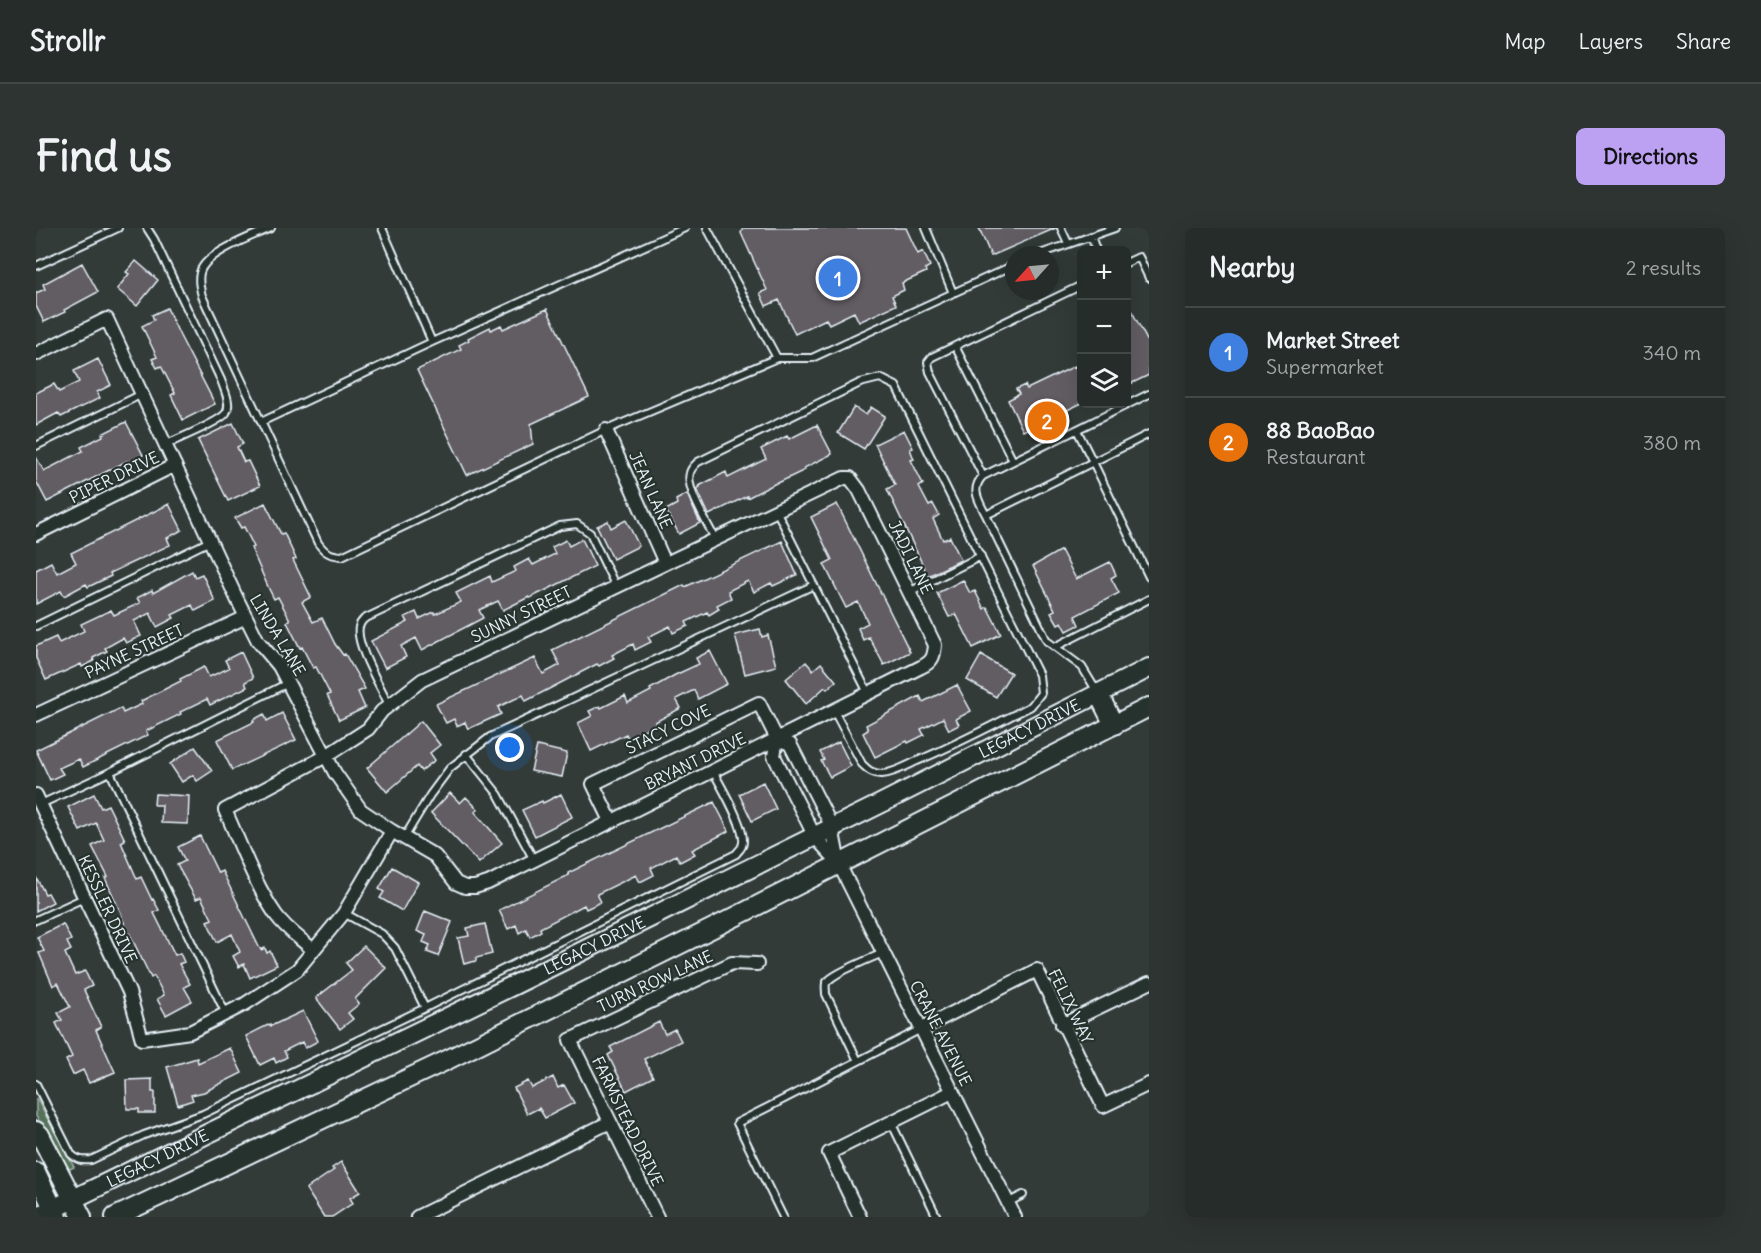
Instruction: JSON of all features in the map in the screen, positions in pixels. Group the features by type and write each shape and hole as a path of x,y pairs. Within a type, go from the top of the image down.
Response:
{"main road":[{"name":"LEGACY DRIVE","path":"36,1217 55,1213 72,1199 503,990 1149,668"},
{"path":"1098,693 1114,725"},
{"path":"115,1217 445,1061 1149,707"},
{"path":"36,1131 82,1217"},
{"path":"36,1172 55,1213"}],"street":[{"name":"LINDA LANE","path":"36,354 107,319 258,641 279,666 334,773 361,810 435,856 456,883 465,888"},
{"name":"JEAN LANE","path":"606,430 665,563"},
{"name":"PIPER DRIVE","path":"36,534 175,465"},
{"name":"SUNNY STREET","path":"313,950 276,914 257,880 225,810 326,756 368,729 382,711 422,680 839,480 850,478"},
{"name":"JADI LANE","path":"850,478 859,490 935,645 934,654"},
{"name":"PAYNE STREET","path":"36,715 246,616"},
{"name":"BRYANT DRIVE","path":"465,888 488,883 834,711 930,662 934,654"},
{"name":"STACY COVE","path":"611,821 593,783 759,703 777,739"},
{"name":"CRANE AVENUE","path":"840,864 814,836 774,756 777,739 790,744 832,827 840,864 1015,1217"},
{"name":"KESSLER DRIVE","path":"38,800 129,992 142,1039 190,1032 226,1014"},
{"path":"226,1014 297,970 344,913 398,835"},
{"name":"TURN ROW LANE","path":"570,1040 732,963 757,964"},
{"name":"FELIX WAY","path":"921,1029 1037,970 1103,1107 1149,1084"},
{"path":"1062,1025 1149,982"},
{"name":"FARMSTEAD DRIVE","path":"570,1040 657,1217"},
{"path":"860,1217 829,1153 952,1092"},
{"path":"417,1217 610,1122"}],"lane":[{"path":"36,266 118,228"},
{"path":"147,228 221,380 227,395 228,406 226,413 217,420 165,445"},
{"path":"271,228 215,254 202,267 199,273 199,283 202,296 318,543 325,552 333,556 342,556 606,430 777,358 812,358 1005,269"},
{"path":"382,228 432,342"},
{"path":"261,422 685,228"},
{"path":"707,228 777,358"},
{"path":"926,228 953,293"},
{"path":"1061,228 1068,243"},
{"path":"1059,246 1115,228"},
{"path":"1091,236 1095,246"},
{"path":"1131,260 1138,257 1149,278"},
{"path":"983,476 930,372 928,362 932,357 1077,287"},
{"path":"955,346 1013,461"},
{"path":"715,539 692,491 689,474 698,462 860,383 880,378 896,386 1039,675 1041,693 1031,706 935,754 883,774 869,771 862,764 834,711"},
{"path":"36,446 142,394"},
{"path":"1098,693 1082,667 1047,641 975,494 977,482 983,476 1149,394"},
{"path":"1077,430 1149,577"},
{"path":"986,515 1149,434"},
{"path":"776,510 868,694"},
{"path":"389,705 362,649 359,625 364,619 560,526 571,524 577,524 591,533 616,586"},
{"path":"36,626 210,542"},
{"path":"909,592 981,556"},
{"path":"398,835 450,768 490,737 814,585"},
{"path":"1055,647 1149,599"},
{"path":"38,800 110,772 288,683"},
{"path":"466,754 498,794 534,860"},
{"path":"36,1084 71,1154 83,1161 91,1160 144,1135 203,1114 736,854 742,846 744,837 713,771"},
{"path":"110,772 226,1014"},
{"path":"36,920 84,898"},
{"path":"344,913 382,934 395,948 424,1008"},
{"path":"858,1061 826,993 825,985 828,980 837,975 883,953"},
{"path":"783,1217 737,1123 921,1029"},
{"path":"891,1122 937,1217"},
{"path":"1007,1203 1023,1195"}],"green space":[{"path":"36,1098 74,1167 64,1172 36,1116"}],"building":[{"path":"743,228 906,228 918,254 923,251 930,266 925,269 926,272 902,283 904,290 892,296 896,305 859,322 854,312 829,324 826,319 795,334 779,300 766,306 760,293 767,290 741,233"},
{"path":"979,228 1056,228 1014,246 1005,246 1005,250 991,256"},
{"path":"136,261 158,280 137,306 117,289 129,274 126,272"},
{"path":"82,263 98,292 44,322 36,306 36,293 45,289 43,284"},
{"path":"167,308 215,404 183,420 171,395 175,393 161,366 157,368 152,359 157,357 142,326 154,320 152,315"},
{"path":"547,309 589,397 531,424 533,444 467,475 417,370 461,349 459,345 469,340 468,338 490,327 491,330 501,325 503,329"},
{"path":"1131,310 1149,344 1149,375 1131,384"},
{"path":"98,359 111,385 97,392 100,398 61,417 58,413 36,425 36,393 54,384 59,392 79,382 74,371"},
{"path":"1075,366 1077,369 1077,405 1023,431 1008,400 1019,394 1016,389 1025,385 1027,389"},
{"path":"854,407 866,415 871,407 885,416 864,449 838,433"},
{"path":"126,422 143,455 47,502 36,481 36,457 44,471 83,451 81,447"},
{"path":"233,423 243,444 237,447 244,462 248,461 260,486 228,501 198,440"},
{"path":"817,425 832,454 804,468 805,470 709,515 697,489 699,486 726,472 728,478 766,459 761,449 787,436 789,439"},
{"path":"904,430 913,448 910,449 914,459 911,460 923,484 919,487 929,506 933,504 939,515 933,519 943,540 950,537 961,560 928,576 887,489 895,485 875,444"},
{"path":"687,494 700,523 679,534 666,510 677,504 676,500"},
{"path":"265,503 281,534 284,533 296,559 293,560 311,597 302,602 313,622 322,618 335,644 343,655 345,654 365,689 358,692 365,708 339,720 327,695 330,694 316,667 313,668 302,647 300,648 287,622 290,620 278,597 274,599 269,589 244,527 241,528 235,518"},
{"path":"169,504 182,530 167,538 170,545 110,573 111,576 88,587 86,584 64,596 61,591 36,604 36,570 51,562 57,573 76,563 71,553"},
{"path":"837,504 910,652 884,665 869,637 863,640 858,628 868,623 858,602 846,608 824,564 832,560 811,517"},
{"path":"626,520 639,546 613,559 597,526 608,521 611,528"},
{"path":"582,539 595,566 503,610 498,601 479,610 483,618 422,650 416,638 401,646 406,657 385,668 371,641 408,622 405,617 416,612 419,619 434,612 435,614 461,602 456,593 490,576 492,582 516,571 514,567 529,559 533,565 555,554 552,547 566,540 569,546"},
{"path":"782,541 797,575 773,586 771,583 754,592 748,581 728,591 731,598 717,605 719,609 709,615 707,612 686,622 688,626 673,633 670,626 648,637 651,642 635,650 633,644 612,655 614,658 599,666 597,664 526,701 523,695 498,707 501,714 468,729 465,722 457,726 454,719 446,723 436,704 535,658 543,674 560,665 552,650 684,585 685,587"},
{"path":"1061,550 1076,579 1110,562 1116,575 1111,578 1119,593 1075,616 1079,625 1067,631 1062,622 1058,624 1051,612 1055,610 1033,566"},
{"path":"192,571 195,577 202,574 215,601 195,611 192,605 172,615 174,618 157,627 150,613 134,621 141,636 126,643 123,638 105,648 107,651 93,658 94,661 82,667 81,664 46,680 36,658 36,646 56,637 59,643 84,631 81,624 111,610 114,615 140,603 137,598 152,590 153,593"},
{"path":"963,580 970,593 975,591 984,609 987,607 1001,634 973,648 956,614 949,617 937,593"},
{"path":"760,629 762,637 768,635 776,666 745,674 735,635"},
{"path":"710,651 727,684 698,699 694,690 676,699 681,708 655,722 656,724 628,738 626,734 591,751 578,723 592,716 589,711 600,706 601,708 625,696 628,703 675,675 699,664 696,658"},
{"path":"241,652 253,678 245,682 247,687 210,705 207,699 180,712 181,714 146,731 148,735 83,767 79,759 59,768 63,774 50,780 36,750 121,708 123,713 142,704 141,701 204,667 209,677 229,668 225,660"},
{"path":"981,655 1011,673 996,697 967,680"},
{"path":"806,662 813,670 821,663 836,681 827,689 825,687 806,704 786,679"},
{"path":"957,685 971,711 956,719 959,725 949,730 943,718 921,729 924,735 875,757 863,733 868,730 866,725 920,696 923,702"},
{"path":"282,713 296,740 232,770 217,740 254,722 253,720 264,714 267,721"},
{"path":"421,721 440,745 430,753 435,760 421,771 417,766 387,792 367,768"},
{"path":"839,742 851,766 830,777 821,761 824,760 820,752"},
{"path":"537,746 567,753 562,777 531,771"},
{"path":"195,747 212,771 197,781 193,775 182,782 170,764"},
{"path":"763,782 776,809 752,821 739,794"},
{"path":"450,793 460,803 466,797 478,809 475,812 502,843 479,863 431,813"},
{"path":"94,794 101,808 108,805 125,840 121,842 137,879 141,877 159,910 154,913 175,955 180,953 184,962 179,964 190,984 184,987 192,1001 166,1015 157,999 164,995 154,976 151,978 121,916 105,878 108,877 92,846 104,840 96,823 80,831 68,807"},
{"path":"155,794 189,796 188,824 161,823 162,805 154,805"},
{"path":"561,794 572,817 535,836 522,810"},
{"path":"714,802 729,831 692,850 695,854 680,862 676,855 651,868 654,875 640,882 636,875 597,894 601,902 586,909 584,905 540,928 541,931 530,937 526,929 519,933 516,925 508,929 499,910 569,875 568,873"},
{"path":"200,836 218,873 222,871 259,947 261,950 265,948 267,953 270,951 277,965 250,978 244,964 239,967 233,956 240,952 232,934 217,942 207,921 212,919 201,897 196,899 177,865 185,861 178,847"},
{"path":"392,867 418,882 402,911 380,898 384,892 379,889"},
{"path":"36,877 45,894 48,893 53,902 36,911"},
{"path":"425,911 452,922 438,956 427,952 430,945 423,942 426,935 417,931"},
{"path":"63,924 71,940 67,942 71,950 65,953 75,975 85,971 92,986 84,990 101,1027 96,1030 115,1072 89,1083 83,1070 73,1075 66,1060 72,1057 56,1023 62,1020 58,1013 70,1007 58,983 53,986 39,953 44,951 37,937"},
{"path":"485,924 492,954 464,964 458,938 469,936 467,928"},
{"path":"364,946 386,968 355,999 359,1004 348,1013 353,1019 340,1029 316,998 352,970 346,963"},
{"path":"303,1011 318,1041 305,1048 302,1042 284,1051 287,1057 276,1063 274,1058 260,1065 246,1036"},
{"path":"659,1022 665,1034 675,1029 681,1041 644,1059 653,1077 626,1091 608,1055 613,1052 610,1047"},
{"path":"230,1048 242,1073 204,1092 191,1095 193,1100 178,1105 167,1067 197,1058 198,1063"},
{"path":"553,1077 558,1088 564,1085 574,1103 545,1118 539,1108 527,1114 514,1088 528,1081 532,1088"},
{"path":"152,1079 152,1092 155,1092 155,1113 139,1113 139,1109 127,1109 126,1080"},
{"path":"341,1162 360,1192 350,1198 353,1203 332,1217 324,1217 306,1189 334,1170 332,1168"}],"place":[{"name":"Market Street","path":"838,278"},
{"name":"88 BaoBao","path":"1047,421"}]}
